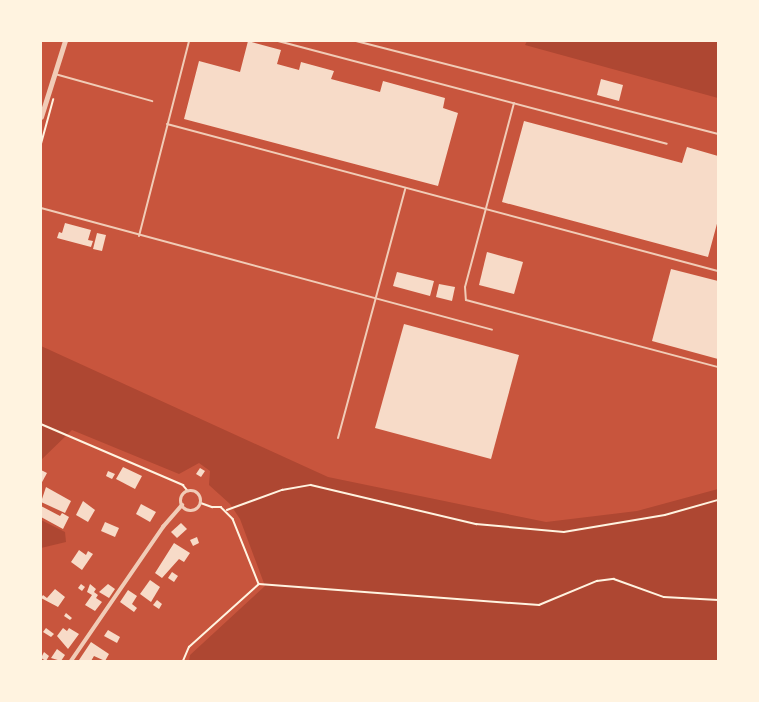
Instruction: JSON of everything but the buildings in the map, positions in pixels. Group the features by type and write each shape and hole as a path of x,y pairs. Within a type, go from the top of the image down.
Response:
{"street":[{"path":"41,118 65,41"},
{"path":"71,661 163,527 182,505 182,497 188,491 196,492 201,504 192,511 182,505"}],"lane":[{"path":"139,236 189,41"},
{"path":"278,41 667,144"},
{"path":"356,41 718,134"},
{"path":"55,74 152,100"},
{"path":"514,103 465,287 466,300 718,367"},
{"path":"167,124 405,189 717,270 718,267"},
{"path":"338,438 405,189"},
{"path":"41,208 374,300 492,330"}],"path":[{"path":"41,144 55,93"},
{"path":"41,424 183,485 188,491"},
{"path":"201,504 227,510 282,490 311,485 476,524 564,532 664,515 718,500"},
{"path":"227,510 233,519 259,584"},
{"path":"183,661 189,647 259,584 539,605 597,581 614,579 664,596 718,600"}],"shaded area":[{"path":"527,41 718,41 718,98 525,45"},
{"path":"41,346 328,477 546,522 637,511 718,489 718,661 189,661 190,655 265,586 240,519 230,504 209,485 210,471 199,463 179,474 72,430 41,460"},
{"path":"41,520 65,532 66,542 41,548"}]}
